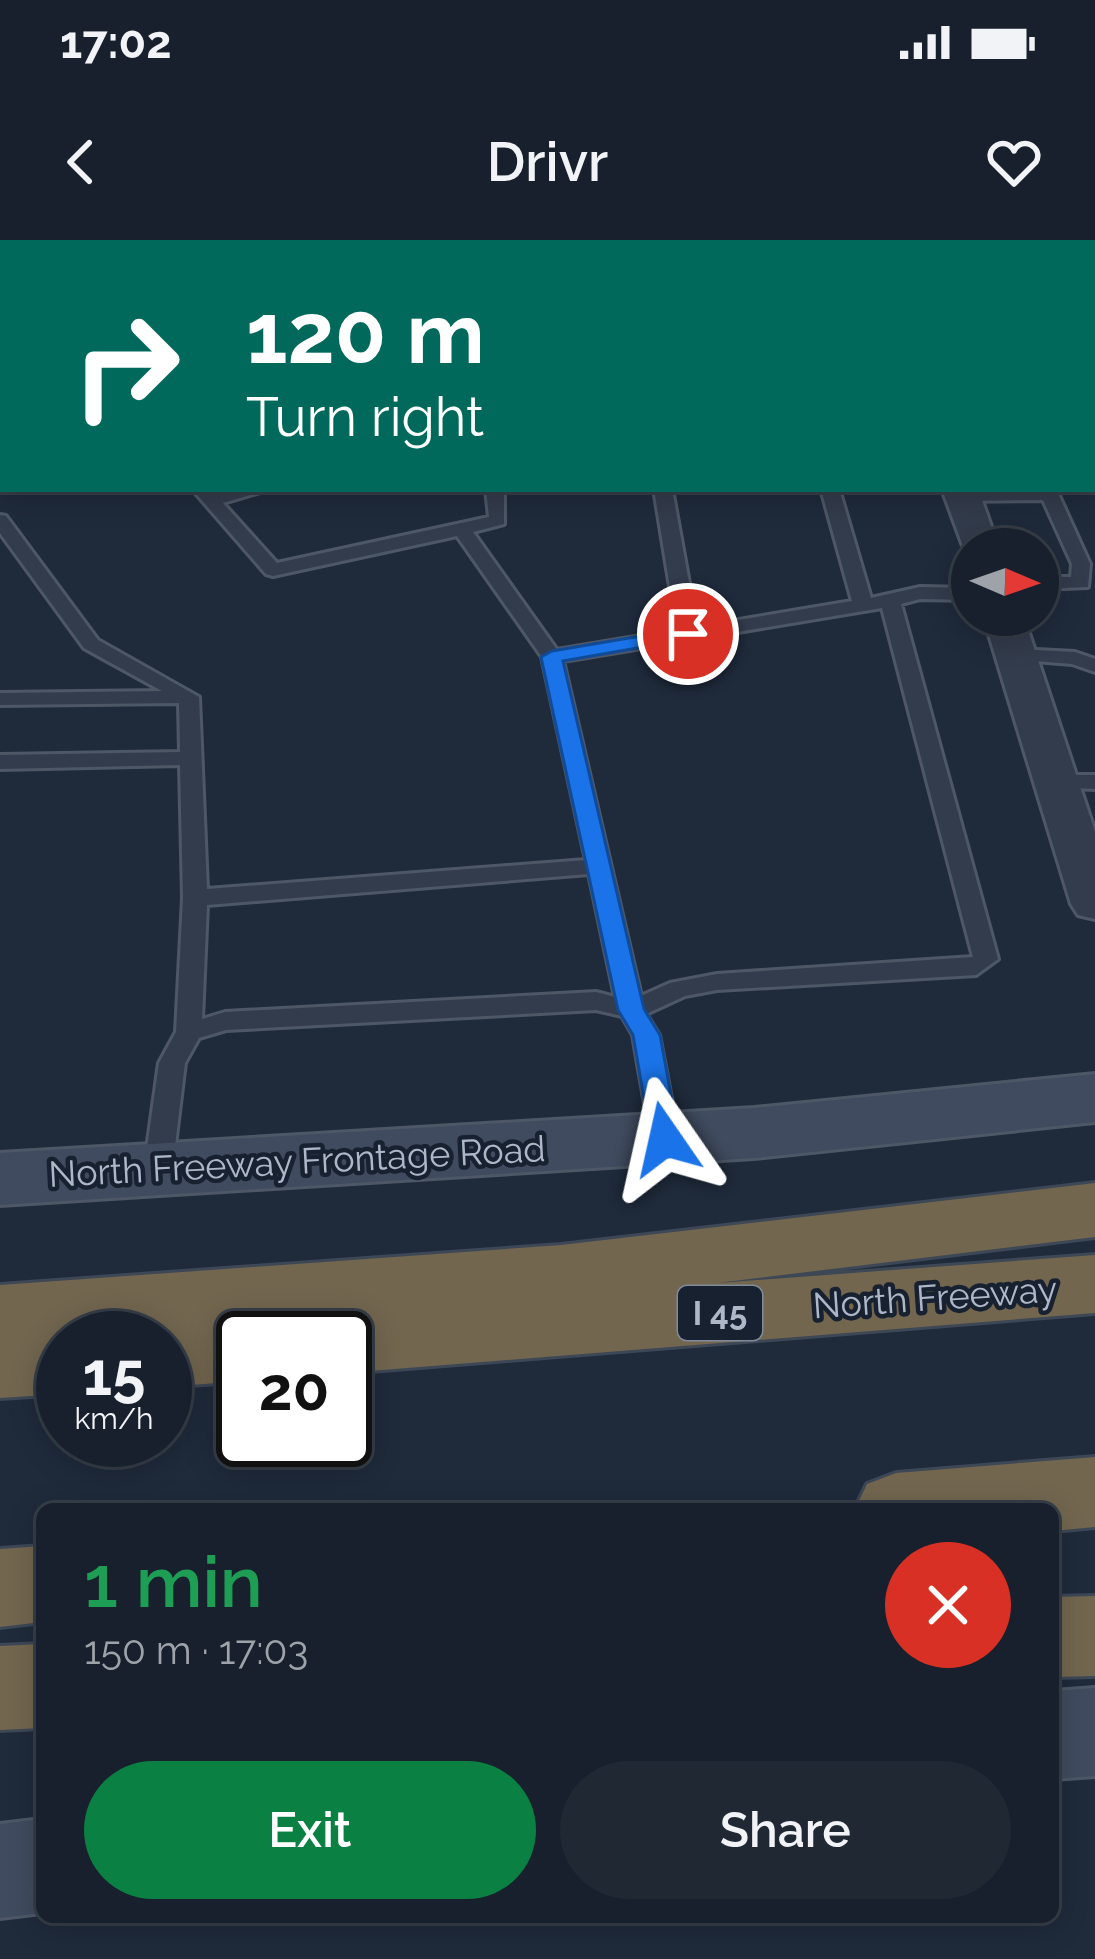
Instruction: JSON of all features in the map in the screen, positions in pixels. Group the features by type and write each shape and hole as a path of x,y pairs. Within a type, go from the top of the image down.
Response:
{"highway":[{"path":"0,1315 561,1274 1095,1210"},
{"name":"North Freeway","path":"372,1340 1095,1284"},
{"path":"0,1367 36,1365"},
{"path":"966,1503 1095,1492"},
{"path":"0,1588 36,1585"},
{"path":"1059,1637 1095,1636"},
{"path":"0,1688 36,1686"}],"main road":[{"name":"North Freeway Frontage Road","path":"0,1179 665,1139 1095,1098"},
{"path":"1059,1735 1095,1732"},
{"path":"0,1871 36,1867"}],"street":[{"path":"961,492 973,528"},
{"path":"1010,636 1076,782 1095,904"}],"lane":[{"path":"206,495 273,570 498,520 494,492"},
{"path":"664,492 688,634"},
{"path":"831,492 863,605"},
{"path":"961,492 1048,492 1081,565 1081,583 1059,583"},
{"path":"0,520 91,644 189,697"},
{"path":"462,529 552,657 631,1010 646,1035 665,1139"},
{"path":"552,657 920,593 951,594"},
{"path":"189,1032 225,1021 596,1001 631,1010 679,989 717,982 976,967 986,959 890,601"},
{"path":"1013,636 1095,666"},
{"path":"0,699 189,697"},
{"path":"158,1170 172,1063 189,1032 195,898 189,697"},
{"path":"0,762 192,758"},
{"path":"195,898 599,866"}],"route":[{"path":"665,1139 646,1035 631,1010 552,657 688,634"}]}
